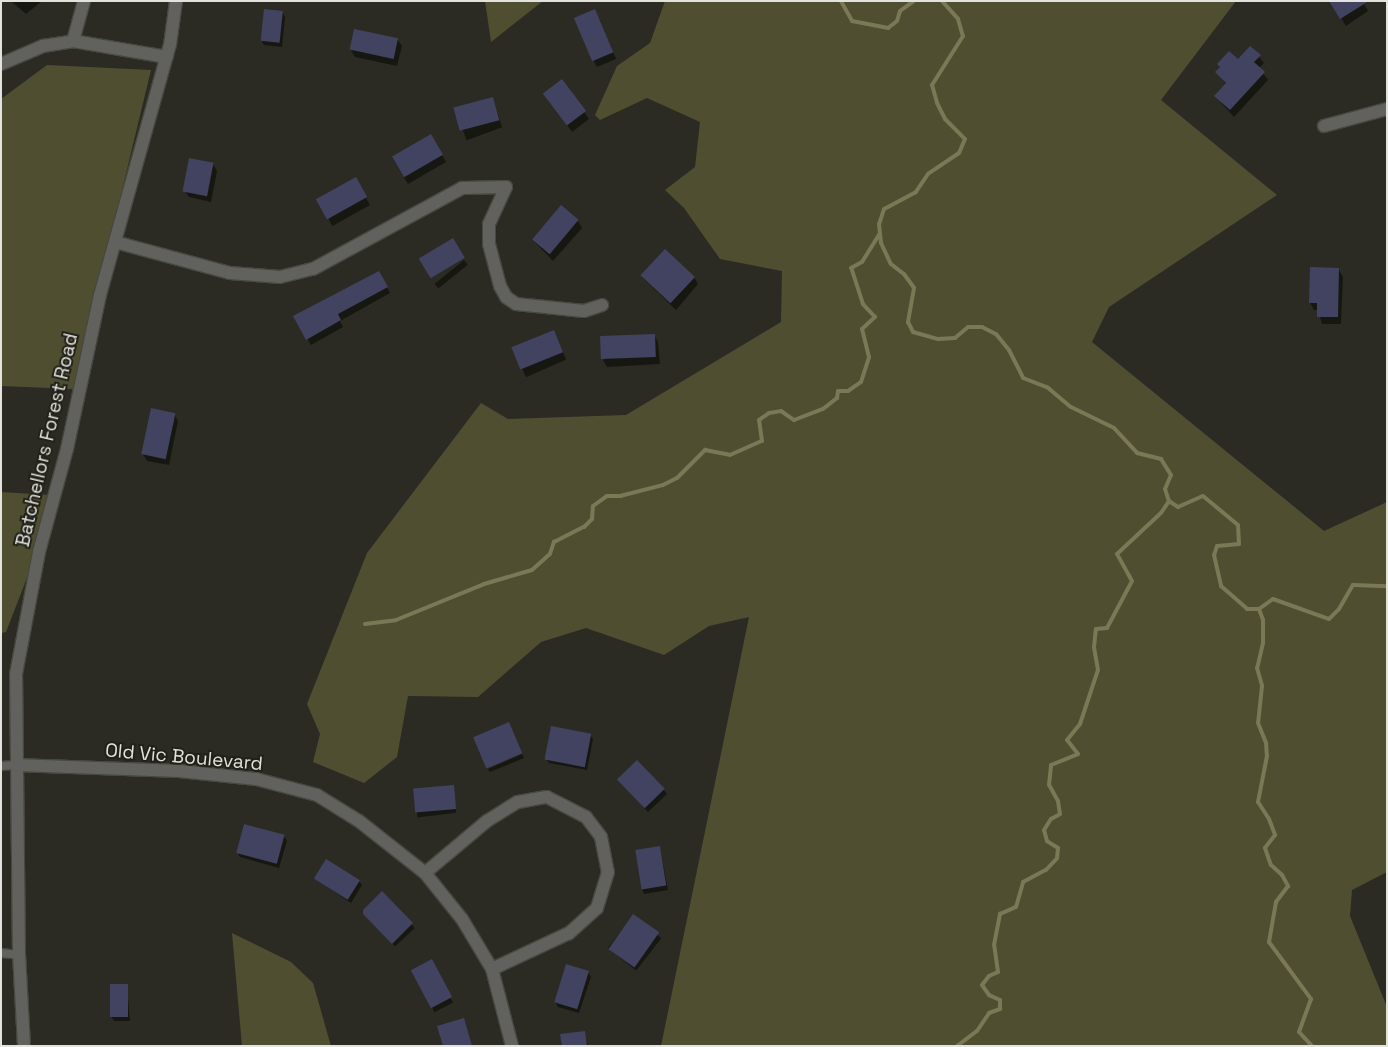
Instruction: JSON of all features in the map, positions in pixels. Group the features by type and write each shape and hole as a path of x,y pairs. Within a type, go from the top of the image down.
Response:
{"street":[{"path":"73,41 84,1"},
{"name":"Batchellors Forest Road","path":"24,1046 19,954 16,674 39,552 67,449 100,294 167,57 174,25 176,1"},
{"path":"1,64 42,46 73,41 167,57"},
{"path":"1324,126 1387,109"},
{"path":"116,242 230,274 280,278 312,269 462,188 506,187 488,224 489,244 500,286 506,297 516,304 584,310 602,305"},
{"name":"Old Vic Boulevard","path":"16,765 179,771 256,779 317,795 359,821 425,873 462,919 492,970 512,1046"},
{"path":"425,873 487,821 518,802 547,797 586,817 601,836 608,872 597,908 569,933 492,970"}],"lane":[{"path":"1,766 16,765"},
{"path":"1,953 19,954"}],"shaded area":[{"path":"485,1 543,1 491,42"},
{"path":"665,1 1236,1 1161,100 1277,195 1109,307 1092,342 1324,531 1387,502 1387,872 1352,890 1350,916 1387,1007 1387,1046 661,1046 749,617 709,626 664,655 586,628 541,642 478,697 408,696 397,757 364,783 313,762 320,734 307,704 367,553 481,403 508,419 626,415 781,322 782,271 720,259 684,208 665,190 695,167 700,122 647,98 600,120 595,115 617,66 650,43"},
{"path":"47,65 151,70 74,389 1,386 1,99"},
{"path":"1,492 49,495 37,552 6,632 1,633"},
{"path":"232,933 291,962 313,983 331,1046 242,1046"}],"building":[{"path":"1329,1 1369,1 1340,19"},
{"path":"264,9 283,11 280,43 261,41"},
{"path":"595,9 613,52 592,61 574,18"},
{"path":"354,29 398,38 394,59 350,50"},
{"path":"1250,46 1261,55 1254,62 1265,72 1230,110 1214,96 1226,83 1215,72 1220,67 1217,64 1229,51 1238,59"},
{"path":"562,79 586,111 567,125 543,93"},
{"path":"493,97 499,120 460,131 453,108"},
{"path":"431,134 443,155 404,177 392,156"},
{"path":"189,158 214,163 207,196 183,191"},
{"path":"356,177 367,197 327,219 316,199"},
{"path":"561,205 579,220 550,254 532,239"},
{"path":"453,238 465,258 431,278 419,259"},
{"path":"665,249 695,277 670,303 640,275"},
{"path":"1310,267 1339,268 1338,317 1317,317 1317,303 1309,303"},
{"path":"379,271 388,287 338,314 341,320 306,340 293,316"},
{"path":"554,330 563,352 520,369 511,347"},
{"path":"655,334 656,357 601,359 600,336"},
{"path":"151,408 175,413 166,459 141,454"},
{"path":"509,722 522,753 486,769 473,737"},
{"path":"551,726 591,734 585,767 545,759"},
{"path":"637,760 665,789 645,808 617,779"},
{"path":"454,785 456,809 415,812 413,789"},
{"path":"244,824 285,835 277,864 236,853"},
{"path":"660,846 666,886 642,889 635,850"},
{"path":"326,859 360,880 348,900 314,879"},
{"path":"382,891 413,923 392,944 363,914 363,910"},
{"path":"633,914 659,932 635,968 608,949"},
{"path":"432,959 452,997 431,1008 411,970"},
{"path":"566,964 589,971 577,1009 554,1002"},
{"path":"110,984 128,984 128,1017 110,1017"},
{"path":"464,1018 472,1046 443,1046 437,1026"},
{"path":"585,1031 587,1046 562,1046 560,1034"}],"waterway":[{"path":"841,1 852,21 888,28 897,21 900,11 914,1"},
{"path":"942,1 958,19 963,36 932,85 937,103 945,119 965,139 959,153 928,174 916,192 884,209 879,224 881,243 891,264 904,274 914,288 908,322 913,332 938,339 955,338 968,327 982,327 996,334 1009,350 1023,378 1047,387 1071,407 1114,428 1137,453 1161,459 1171,475 1165,489 1169,501 1178,507 1203,496 1238,525 1239,544 1217,546 1214,555 1221,586 1247,609 1259,609 1273,599 1329,619 1339,609 1353,585 1387,586"},
{"path":"365,624 396,620 484,584 532,570 550,554 554,542 584,527 592,519 593,506 607,496 620,496 663,485 677,478 705,450 730,455 762,441 759,420 769,413 781,411 794,420 823,409 837,398 838,391 848,391 861,382 869,357 862,329 875,317 863,304 851,268 862,262 880,233"},
{"path":"957,1046 977,1031 989,1013 1000,1009 1000,1000 989,995 982,985 989,976 998,972 994,945 1000,914 1016,907 1023,882 1046,870 1057,858 1058,848 1047,841 1044,830 1051,819 1060,814 1058,801 1049,785 1051,765 1078,754 1067,740 1080,724 1098,670 1094,647 1096,629 1107,628 1132,581 1117,554 1161,513 1169,501"},
{"path":"1259,609 1263,620 1263,643 1257,668 1262,686 1258,723 1266,743 1267,756 1258,802 1269,819 1275,835 1265,848 1271,865 1282,875 1288,886 1276,902 1269,942 1311,999 1299,1032 1312,1046"}]}
